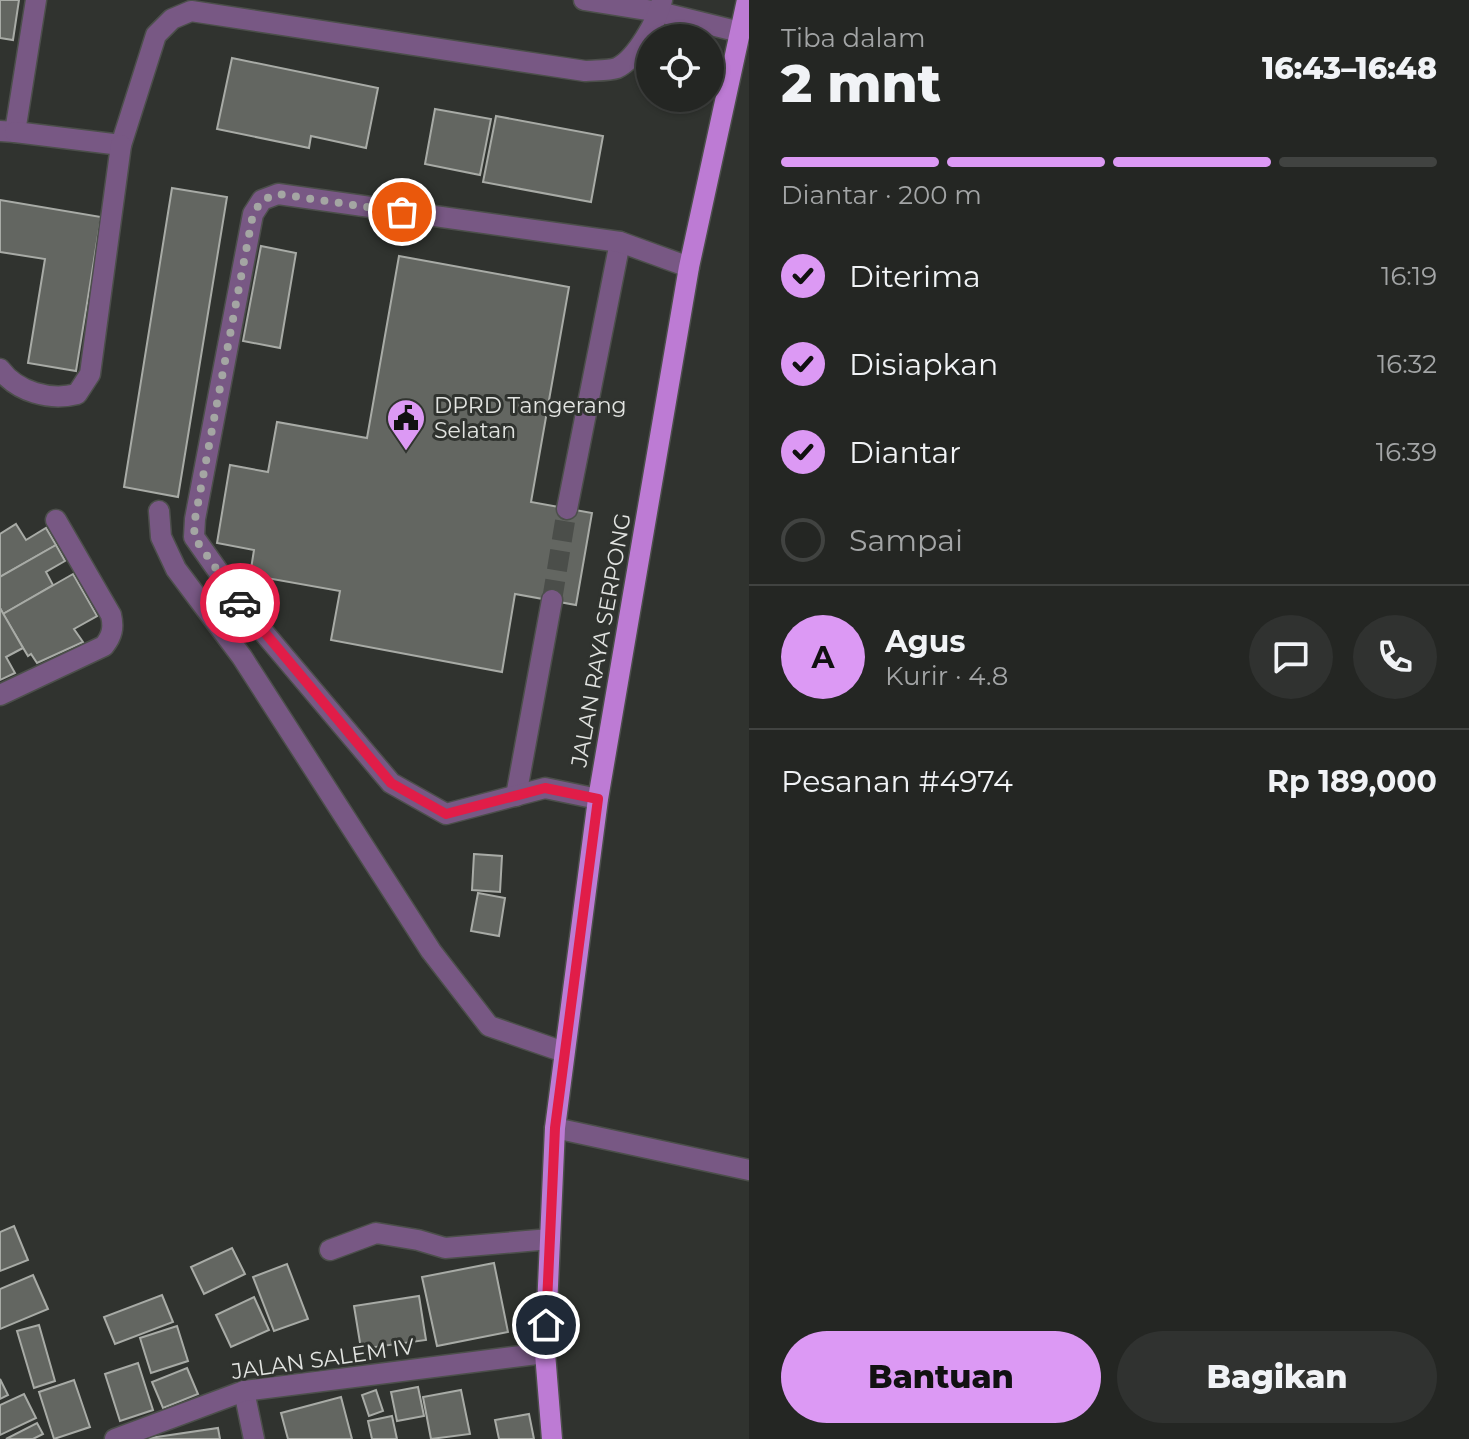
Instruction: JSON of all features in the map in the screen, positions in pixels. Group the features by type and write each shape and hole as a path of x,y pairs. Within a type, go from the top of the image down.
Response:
{"main road":[{"name":"JALAN RAYA SERPONG","path":"552,1439 545,1353 555,1128 598,799 689,267 745,17"}],"street":[{"path":"36,0 8,131 121,145"},
{"path":"584,0 745,17"},
{"path":"0,369 8,380 20,388 60,398 77,394 90,374 121,145 156,35 172,19 191,11 585,71 617,68 638,48 660,6"},
{"path":"598,799 545,788 446,814 391,783 249,615 203,553 194,537 197,504 253,214 262,200 278,194 620,242 689,267"},
{"path":"567,509 620,242"},
{"path":"159,511 161,537 176,569 242,657 431,951 489,1026 564,1052"},
{"path":"0,695 104,646 111,637 111,615 56,520"},
{"path":"516,796 552,600"},
{"path":"555,1128 749,1170"},
{"path":"330,1250 379,1233 445,1248 550,1239"},
{"name":"JALAN SALEM IV","path":"115,1439 244,1391 545,1353"},
{"path":"244,1391 254,1439"}],"building":[{"path":"0,0 19,0 13,40 0,38"},
{"path":"232,58 378,88 366,148 311,136 309,148 217,129"},
{"path":"435,109 491,119 480,175 425,164"},
{"path":"496,116 603,136 591,202 483,182"},
{"path":"172,188 227,197 178,497 124,487"},
{"path":"0,200 101,217 76,371 28,363 45,259 0,252"},
{"path":"261,246 296,253 280,348 243,341"},
{"name":"DPRD Tangerang Selatan","path":"399,256 569,287 531,502 592,513 576,605 515,594 502,672 331,640 340,591 250,575 254,550 217,543 230,465 268,472 277,422 367,438"},
{"path":"16,524 26,540 46,528 56,545 0,577 0,534"},
{"path":"56,545 65,561 46,572 53,585 3,614 0,608 0,577"},
{"path":"73,574 97,616 74,629 83,642 37,663 31,654 28,656 3,614"},
{"path":"0,608 23,648 6,657 15,673 0,680"},
{"path":"474,854 502,856 500,892 472,890"},
{"path":"478,893 505,898 499,936 471,931"},
{"path":"14,1226 28,1260 0,1271 0,1232"},
{"path":"232,1248 245,1274 204,1294 191,1267"},
{"path":"494,1263 508,1332 437,1346 422,1277"},
{"path":"287,1264 308,1319 274,1331 253,1277"},
{"path":"33,1275 48,1309 0,1329 0,1289"},
{"path":"162,1295 173,1322 115,1344 104,1317"},
{"path":"419,1296 426,1340 361,1349 354,1306"},
{"path":"254,1297 269,1330 231,1347 216,1315"},
{"path":"39,1325 55,1381 34,1388 17,1331"},
{"path":"177,1326 188,1361 151,1373 140,1338"},
{"path":"138,1363 153,1410 120,1421 105,1374"},
{"path":"187,1368 198,1394 163,1408 152,1382"},
{"path":"0,1379 8,1395 0,1399"},
{"path":"74,1380 90,1427 54,1439 39,1392"},
{"path":"418,1387 424,1416 397,1421 391,1392"},
{"path":"376,1390 383,1411 369,1416 362,1395"},
{"path":"461,1390 470,1434 431,1439 423,1397"},
{"path":"24,1394 36,1418 0,1435 0,1405"},
{"path":"341,1397 352,1439 288,1439 281,1413"},
{"path":"529,1414 534,1439 499,1439 495,1420"},
{"path":"392,1416 397,1439 372,1439 368,1421"},
{"path":"37,1423 43,1434 33,1439 6,1439"},
{"path":"218,1428 220,1439 143,1439"}],"tunnel":[{"path":"552,600 567,509"}],"way so far":[{"path":"240,603 194,537 253,214 262,200 278,194 402,212"}],"place":[{"name":"DPRD Tangerang Selatan","path":"406,452"}],"route":[{"path":"240,603 391,783 446,814 545,788 598,799 555,1128 546,1325"}]}
